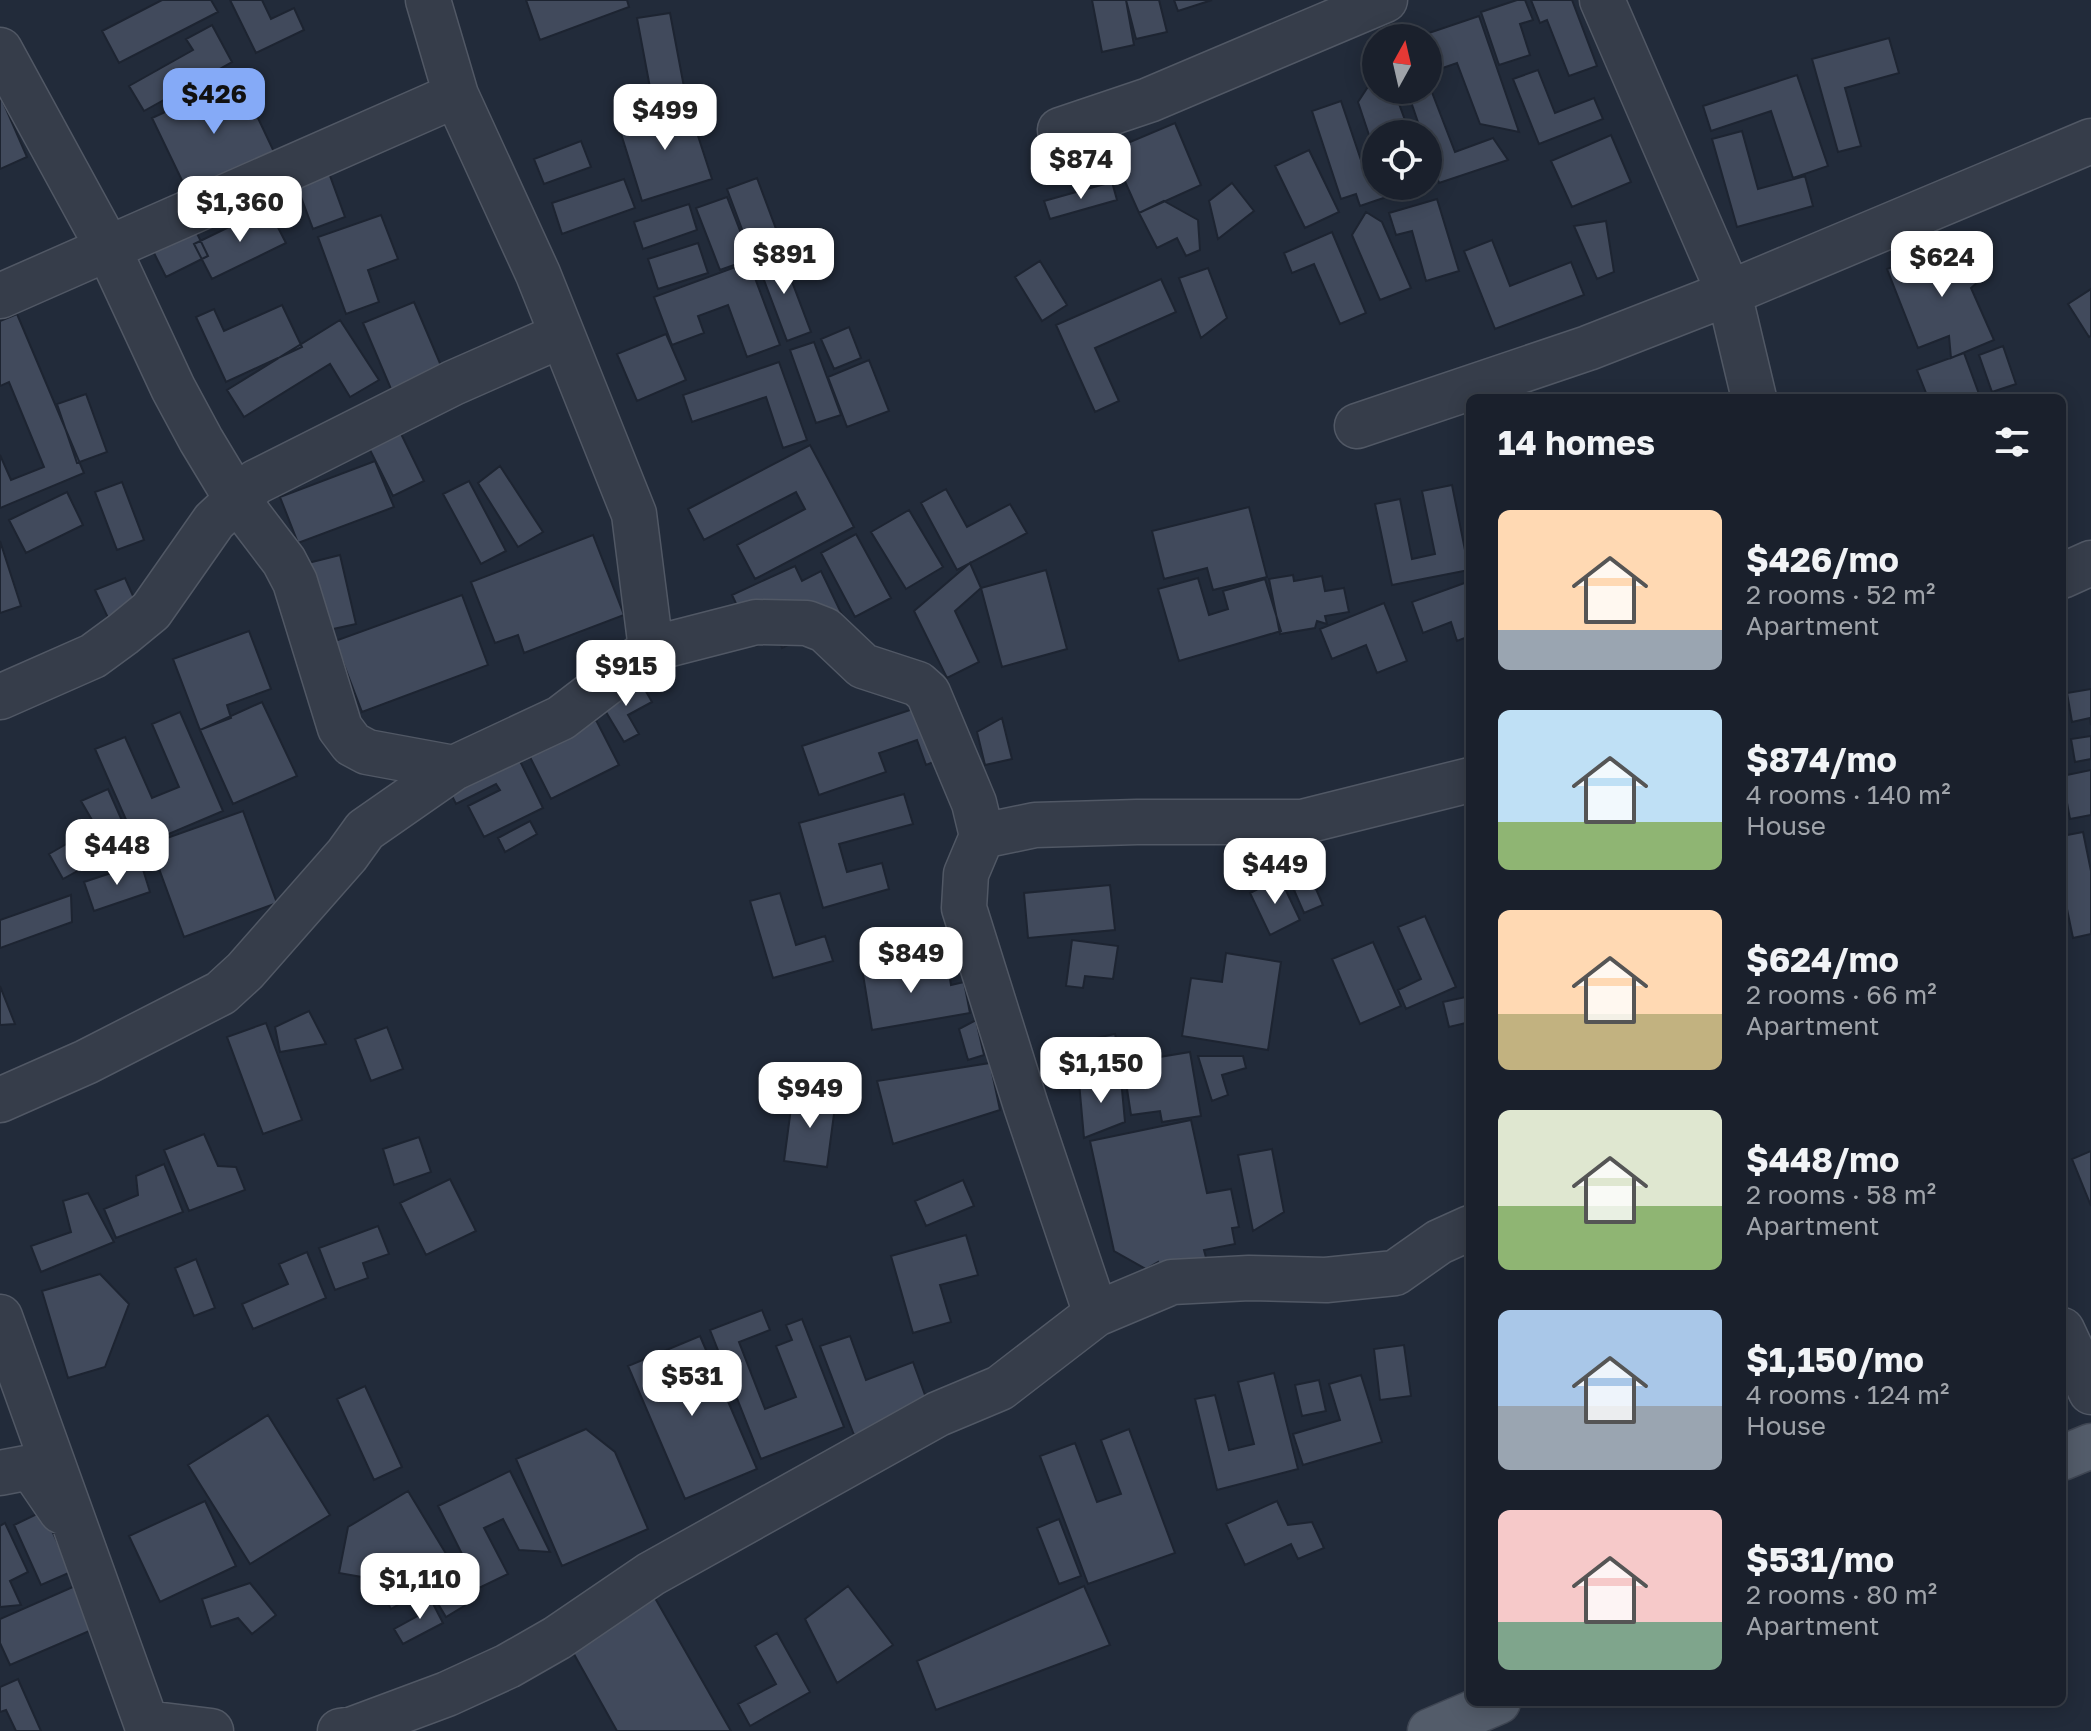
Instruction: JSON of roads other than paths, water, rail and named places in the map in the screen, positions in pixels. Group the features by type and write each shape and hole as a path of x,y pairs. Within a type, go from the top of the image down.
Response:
{"main road":[{"path":"2066,1456 2091,1446"},
{"path":"1430,1731 1489,1706"}],"street":[{"path":"428,0 456,95 538,274 634,514 651,649"},
{"path":"1060,130 1149,100 1385,0"},
{"path":"1602,0 1729,293 1753,394"},
{"path":"0,50 107,246 173,388 236,498 284,561 295,582 340,728 352,744 384,756 454,768"},
{"path":"0,296 107,246 456,95"},
{"path":"1357,426 1588,348 1729,293 2091,141"},
{"path":"0,697 93,656 151,611 214,521 256,482 288,463 453,383 562,335"},
{"path":"2066,574 2091,563"},
{"path":"0,1100 86,1062 221,993 245,971 347,855 365,830 454,768 561,718 651,649 756,622 807,623 825,630 863,666 918,684 928,693 974,803 982,836 966,874 964,908 1096,1314"},
{"path":"982,836 1035,825 1302,822 1466,781"},
{"path":"340,1731 447,1694 508,1666 557,1638 651,1574 938,1414 1000,1388 1096,1314 1172,1282 1249,1278 1326,1280 1395,1273 1439,1242 1466,1230"},
{"path":"0,1317 148,1727 211,1731"},
{"path":"2066,1339 2091,1392"},
{"path":"0,1473 31,1467 83,1543"}]}
